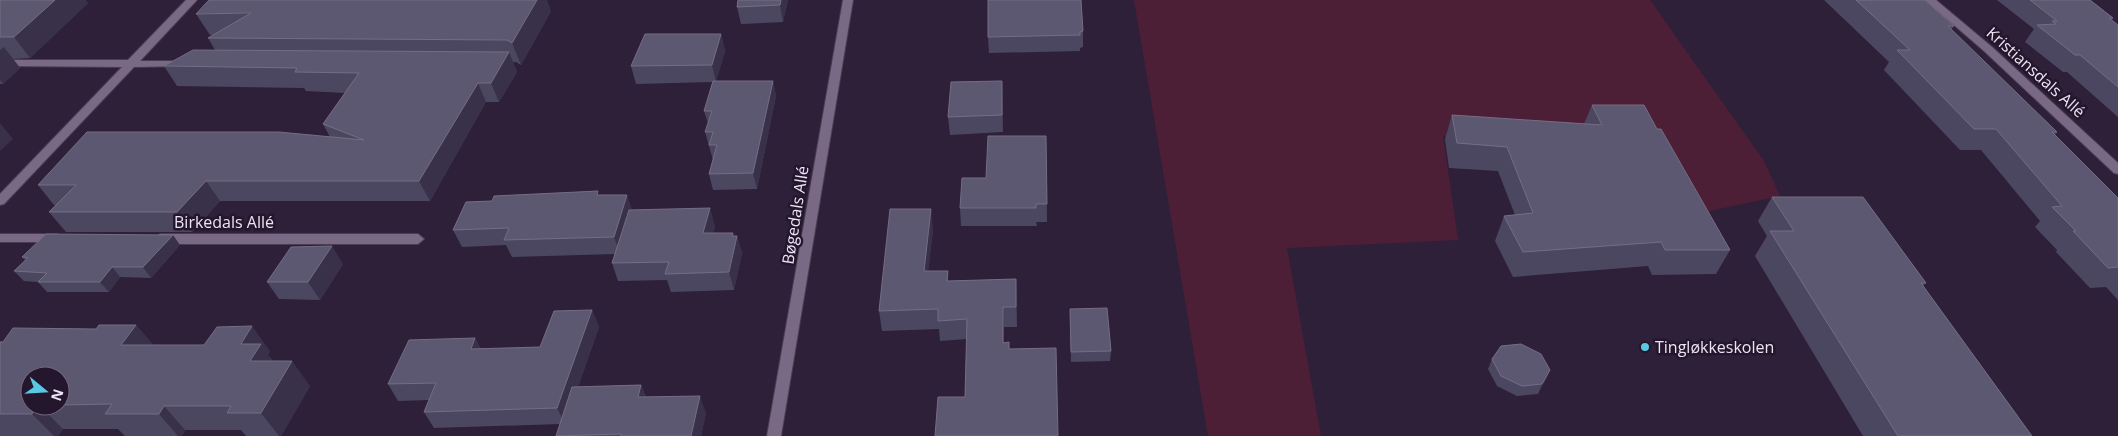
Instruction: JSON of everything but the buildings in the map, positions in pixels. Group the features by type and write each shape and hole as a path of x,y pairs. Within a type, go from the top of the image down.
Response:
{"street":[{"path":"0,201 192,0"},
{"name":"Bøgedals Allé","path":"774,436 848,0"},
{"name":"Kristiansdals Allé","path":"1930,0 1988,49 2118,170"},
{"path":"0,63 201,64"},
{"path":"0,238 70,238"},
{"name":"Birkedals Allé","path":"149,238 418,239"}],"shaded area":[{"path":"1134,0 1650,0 1764,161 1780,196 1691,215 1587,146 1443,136 1458,240 1287,248 1321,436 1208,436"}],"place":[{"name":"Tingløkkeskolen","path":"1645,347"}]}
